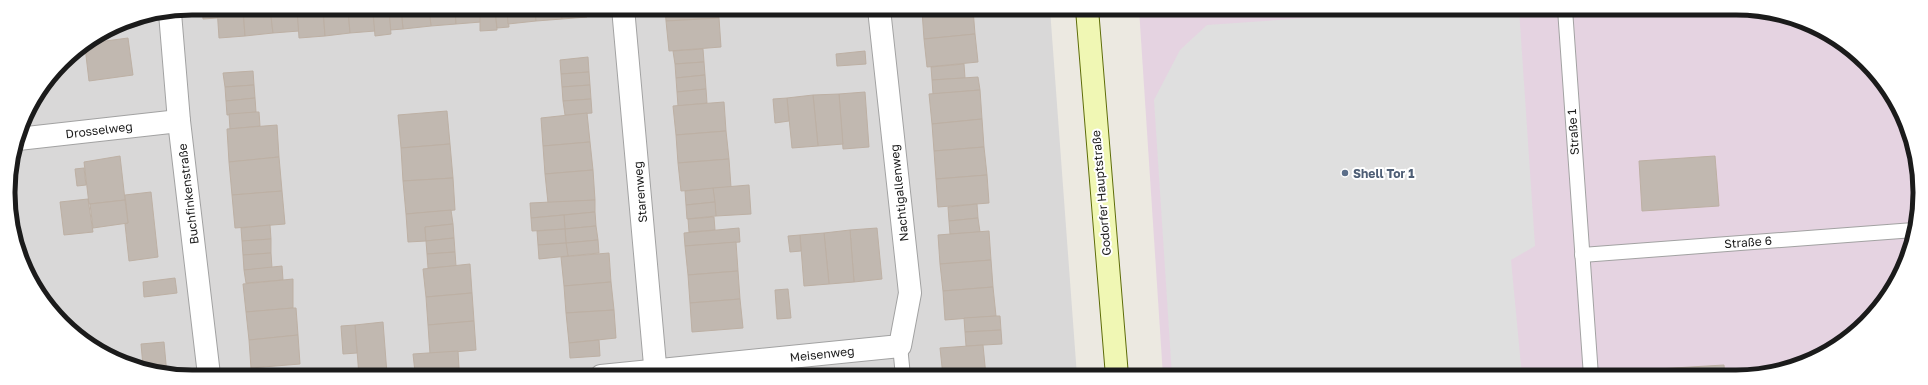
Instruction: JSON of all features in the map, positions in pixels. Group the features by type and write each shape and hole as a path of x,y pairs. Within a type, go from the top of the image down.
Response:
{"main road":[{"name":"Godorfer Hauptstraße","path":"1087,15 1117,370"}],"street":[{"name":"Starenweg","path":"624,15 656,370"},
{"name":"Nachtigallenweg","path":"880,15 910,293 900,346"},
{"name":"Buchfinkenstraße","path":"170,17 179,121 208,370"},
{"name":"Drosselweg","path":"23,138 179,121"},
{"name":"Meisenweg","path":"683,370 900,346"}],"lane":[{"name":"Straße 1","path":"1565,15 1591,370"},
{"name":"Straße 6","path":"1582,255 1909,230"},
{"name":"Nachtigallenweg","path":"900,346 902,370"}],"shaded area":[{"path":"181,15 1050,15 1077,370 181,370 158,367 135,361 114,352 84,333 59,310 33,271 24,250 18,227 15,204 15,181 18,158 24,135 33,114 45,94 59,75 75,59 94,45 114,33 135,24 158,18"},
{"path":"1139,15 1747,15 1770,18 1793,24 1814,33 1853,59 1869,75 1883,94 1895,114 1904,135 1910,158 1913,181 1913,204 1910,227 1904,250 1895,271 1876,301 1853,326 1814,352 1793,361 1770,367 1747,370 1163,370"},
{"name":"Shell Tor 1","path":"1350,15 1519,15 1535,246 1511,260 1521,370 1172,370 1154,100 1180,50 1207,25"}],"building":[{"path":"203,15 217,15 217,18 203,19"},
{"path":"217,15 244,15 245,36 219,38"},
{"path":"244,15 271,15 273,33 245,36"},
{"path":"271,15 298,15 299,31 273,33"},
{"path":"297,15 324,15 325,36 299,38"},
{"path":"324,15 349,15 350,33 325,36"},
{"path":"349,15 374,15 375,31 350,33"},
{"path":"373,15 389,15 391,34 375,36"},
{"path":"389,15 402,15 403,29 390,30"},
{"path":"402,15 430,15 431,26 403,29"},
{"path":"430,15 455,15 456,24 431,26"},
{"path":"455,15 480,15 481,22 456,24"},
{"path":"480,15 496,15 497,30 480,31"},
{"path":"496,15 508,15 509,27 497,28"},
{"path":"507,15 536,15 536,21 508,24"},
{"path":"536,15 562,15 562,19 536,21"},
{"path":"562,15 587,15 587,17 562,19"},
{"path":"666,15 719,15 719,18 666,21"},
{"path":"922,15 973,15 975,34 924,39"},
{"path":"719,18 721,47 669,51 666,21"},
{"path":"975,34 978,62 927,67 924,39"},
{"path":"128,38 133,75 89,81 85,51 99,42"},
{"path":"703,49 704,62 675,64 673,51"},
{"path":"865,51 866,64 837,66 836,54"},
{"path":"588,57 589,72 561,74 560,60"},
{"path":"704,62 705,75 676,78 675,64"},
{"path":"964,64 965,78 932,80 931,67"},
{"path":"253,71 254,85 225,87 223,73"},
{"path":"589,72 590,85 562,87 561,74"},
{"path":"705,75 706,89 677,92 676,78"},
{"path":"978,77 980,90 933,94 932,80"},
{"path":"254,85 255,98 226,101 225,87"},
{"path":"590,85 591,99 563,101 562,87"},
{"path":"706,89 707,103 678,106 677,92"},
{"path":"980,90 982,119 932,124 929,94"},
{"path":"865,92 869,147 843,149 839,94"},
{"path":"839,94 843,144 818,146 813,95"},
{"path":"813,95 818,146 792,148 787,98"},
{"path":"255,98 256,112 227,115 226,101"},
{"path":"787,98 789,121 775,123 773,99"},
{"path":"591,99 592,113 565,115 563,101"},
{"path":"724,102 726,131 676,135 673,106"},
{"path":"447,111 450,144 401,148 398,115"},
{"path":"259,112 260,126 230,129 229,114"},
{"path":"587,113 590,142 543,146 541,118"},
{"path":"982,119 984,147 934,151 932,124"},
{"path":"277,125 279,157 229,162 227,129"},
{"path":"726,131 729,159 678,163 676,135"},
{"path":"590,142 593,170 545,174 543,146"},
{"path":"450,144 453,178 403,181 401,148"},
{"path":"984,147 987,175 936,179 934,151"},
{"path":"120,156 125,200 89,204 84,162"},
{"path":"1715,156 1719,206 1642,211 1639,161"},
{"path":"279,157 282,191 232,195 229,162"},
{"path":"729,159 731,187 681,191 678,163"},
{"path":"84,168 86,185 77,186 75,169"},
{"path":"593,170 595,200 548,203 545,174"},
{"path":"987,175 989,203 938,207 936,179"},
{"path":"453,178 455,210 406,214 403,181"},
{"path":"749,185 751,214 716,216 713,188"},
{"path":"713,188 715,202 686,205 685,191"},
{"path":"282,191 285,224 235,228 232,195"},
{"path":"151,192 158,257 129,261 125,224 128,223 125,195"},
{"path":"88,199 93,232 64,235 60,202"},
{"path":"125,200 128,223 93,228 90,204"},
{"path":"595,200 595,212 531,218 530,203"},
{"path":"715,202 716,216 687,219 686,205"},
{"path":"977,204 978,218 949,221 948,207"},
{"path":"451,210 453,224 425,227 426,241 408,242 406,214"},
{"path":"595,212 596,226 565,229 564,215"},
{"path":"564,215 565,229 532,231 531,218"},
{"path":"714,217 715,230 689,232 688,219"},
{"path":"978,218 980,232 950,234 949,221"},
{"path":"453,224 454,238 426,241 425,227"},
{"path":"270,225 271,239 242,241 241,228"},
{"path":"596,226 598,240 566,243 565,229"},
{"path":"739,228 740,242 685,246 684,233"},
{"path":"877,228 882,279 854,282 850,230"},
{"path":"565,229 566,243 538,245 537,231"},
{"path":"850,230 854,282 829,284 824,233"},
{"path":"989,231 991,260 940,264 938,235"},
{"path":"824,233 829,284 804,286 800,235"},
{"path":"800,235 801,251 790,252 788,236"},
{"path":"454,238 455,252 427,254 426,241"},
{"path":"271,239 271,253 243,255 242,241"},
{"path":"598,240 599,253 568,256 566,243"},
{"path":"736,242 738,271 688,275 685,246"},
{"path":"566,243 568,256 539,259 538,245"},
{"path":"455,252 456,266 428,268 427,254"},
{"path":"271,253 272,268 244,270 243,255"},
{"path":"609,253 611,282 564,286 561,257"},
{"path":"991,260 993,287 943,291 940,264"},
{"path":"470,264 472,293 426,297 423,269"},
{"path":"282,266 283,280 246,283 244,270"},
{"path":"738,271 740,299 690,303 688,275"},
{"path":"175,278 177,293 144,297 143,282"},
{"path":"293,279 293,308 246,312 243,284"},
{"path":"611,282 614,310 566,313 564,286"},
{"path":"993,287 996,316 945,320 943,291"},
{"path":"788,289 791,318 777,319 775,290"},
{"path":"472,293 474,321 428,325 426,297"},
{"path":"740,299 743,328 692,332 690,303"},
{"path":"296,308 298,335 249,340 246,312"},
{"path":"614,310 616,338 569,343 566,313"},
{"path":"1000,316 1001,330 965,332 964,318"},
{"path":"474,321 476,350 430,354 428,325"},
{"path":"383,322 387,370 359,370 355,325"},
{"path":"355,325 357,353 343,354 341,326"},
{"path":"1001,330 1002,344 966,346 965,332"},
{"path":"298,335 300,364 251,368 249,340"},
{"path":"599,340 600,356 570,358 569,343"},
{"path":"164,342 166,368 143,363 141,344"},
{"path":"983,345 985,370 942,370 940,348"},
{"path":"458,351 459,368 415,370 413,354"},
{"path":"1724,365 1724,370 1657,370"}],"place":[{"name":"Shell Tor 1","path":"1345,173"}]}
